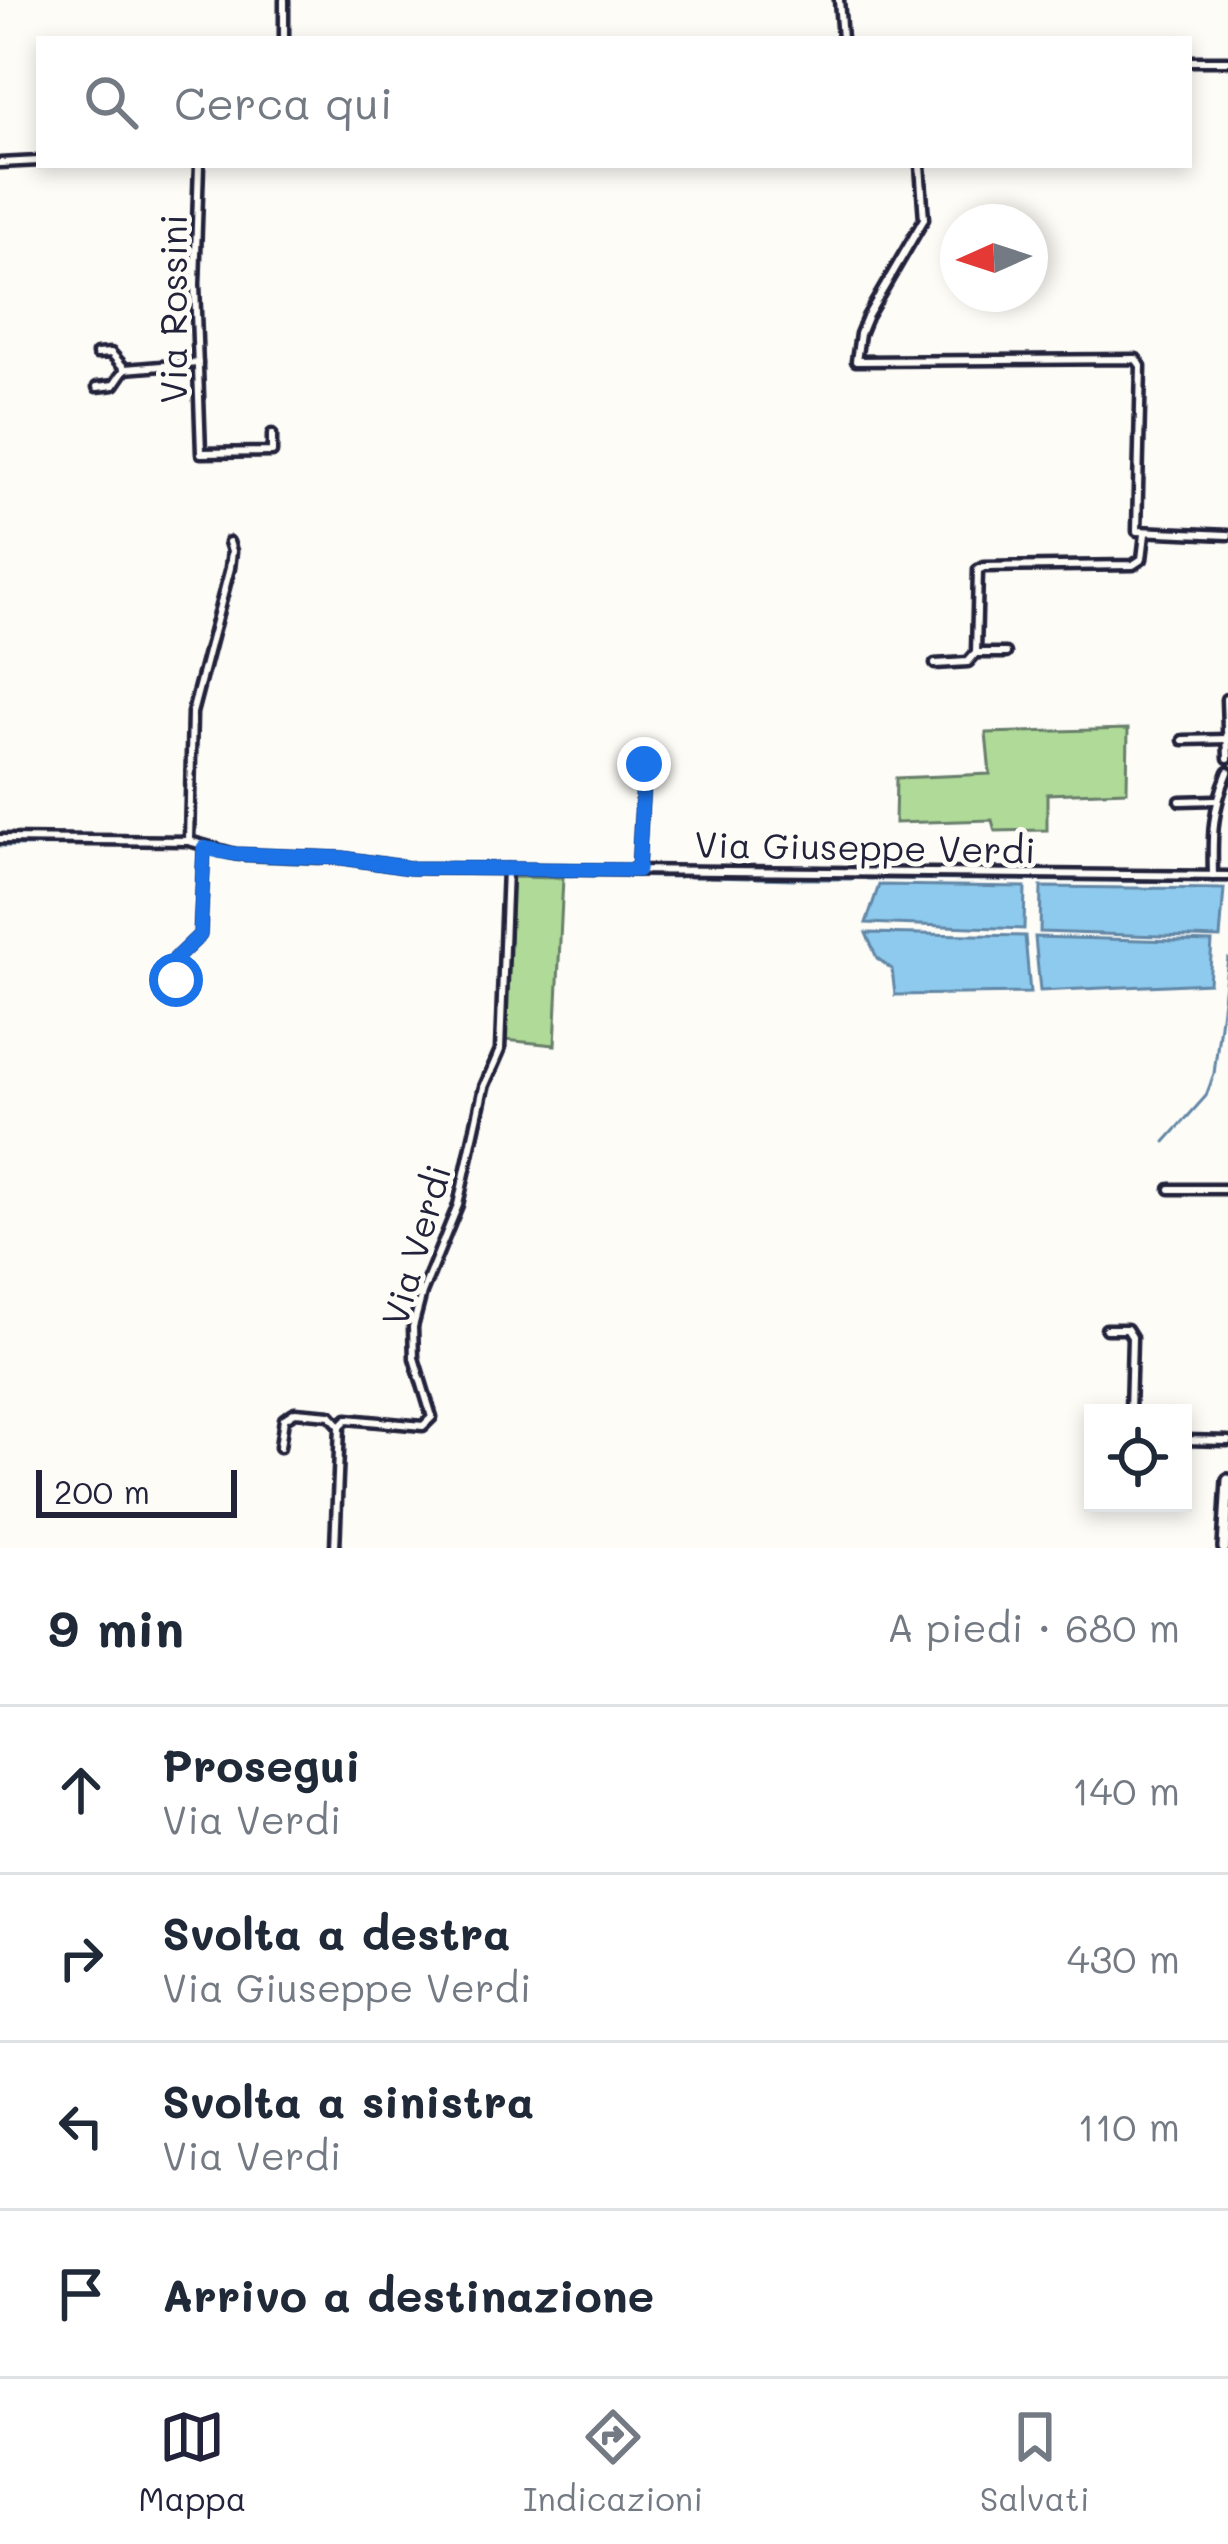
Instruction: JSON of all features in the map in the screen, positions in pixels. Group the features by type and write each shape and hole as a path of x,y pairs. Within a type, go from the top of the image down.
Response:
{"main road":[{"path":"1224,1548 1228,1480"}],"street":[{"path":"284,0 284,36"},
{"path":"839,0 842,36"},
{"path":"1192,61 1228,61"},
{"path":"0,163 36,161"},
{"name":"Via Rossini","path":"199,168 201,453 272,452 272,434"},
{"path":"920,168 924,218 867,317 856,361 1136,359 1141,366 1138,532 1228,536"},
{"path":"97,354 112,353 125,369"},
{"path":"125,369 198,363"},
{"path":"97,387 114,385 125,369"},
{"path":"935,664 968,662 976,653 978,570 1133,565 1142,560 1145,534"},
{"path":"189,841 193,713 230,568 229,542"},
{"path":"976,653 1006,653"},
{"path":"1226,699 1228,758"},
{"path":"1183,740 1227,739"},
{"path":"638,870 644,764"},
{"path":"1213,877 1215,800 1228,775"},
{"path":"1180,801 1215,800"},
{"name":"Via Giuseppe Verdi","path":"0,839 189,841 235,854 343,858 410,868 1228,876"},
{"path":"176,980 176,958 200,935 204,848"},
{"name":"Via Verdi","path":"340,1426 347,1419 423,1426 432,1418 414,1358 413,1327 458,1204 484,1087 500,1051 507,869"},
{"path":"1170,1189 1228,1189"},
{"path":"1106,1330 1127,1329 1132,1337 1130,1404"},
{"path":"280,1448 284,1419 295,1412 330,1415 340,1426 335,1548"},
{"path":"1192,1440 1228,1442"}],"green space":[{"path":"1128,729 1127,791 1047,794 1047,830 995,831 992,820 895,823 896,778 990,774 986,733"},
{"path":"509,877 563,878 555,1045 504,1040"}],"water":[{"path":"879,885 1025,887 1024,929 866,923"},
{"path":"1041,887 1224,889 1220,938 1040,932"},
{"path":"866,933 1025,936 1030,993 895,995 892,969 877,958"},
{"path":"1035,937 1212,942 1209,983 1040,991"}],"waterway":[{"path":"0,846 145,845"},
{"path":"218,857 239,861"},
{"path":"243,861 320,864"},
{"path":"327,863 337,864"},
{"path":"344,864 415,874"},
{"path":"423,874 502,874"},
{"path":"511,875 680,877"},
{"path":"690,877 704,877"},
{"path":"710,877 750,878"},
{"path":"756,878 795,879"},
{"path":"802,879 851,879"},
{"path":"867,879 1228,882"},
{"path":"1165,1142 1206,1096 1214,1074 1228,958"}],"route":[{"path":"176,980 176,958 200,935 204,848 410,868 638,870 644,764"}]}
